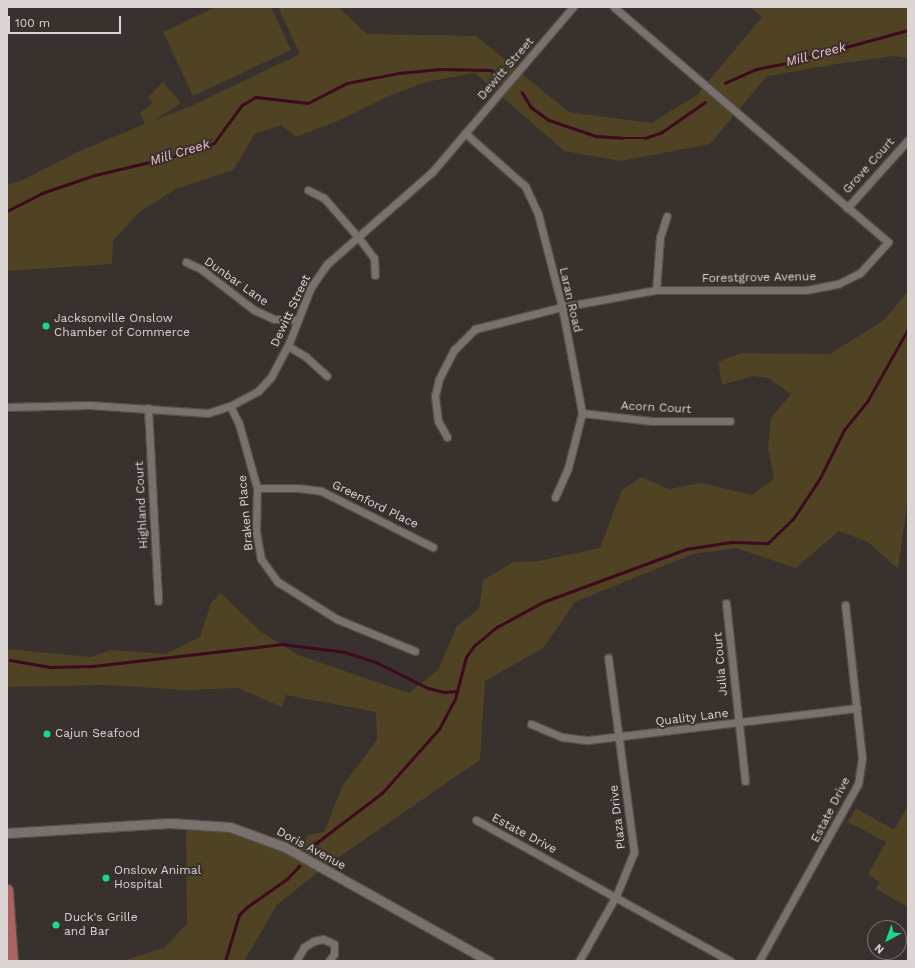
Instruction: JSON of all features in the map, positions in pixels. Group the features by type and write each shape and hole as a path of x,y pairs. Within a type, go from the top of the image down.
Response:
{"main road":[{"path":"7,890 12,961"}],"street":[{"name":"Dewitt Street","path":"7,407 89,405 208,413 230,406 258,391 271,377 288,346 311,287 327,264 432,172 573,7"},
{"name":"Forestgrove Avenue","path":"447,436 438,421 435,396 439,378 454,350 475,328 562,307 656,290 806,290 838,284 860,274 888,242 614,7"},
{"name":"Laran Road","path":"466,133 525,186 538,214 562,307 582,413 568,468 555,497"},
{"name":"Grove Court","path":"847,208 908,140"},
{"path":"308,190 324,198 358,237 374,258 376,275"},
{"path":"656,290 660,237 667,216"},
{"name":"Dunbar Lane","path":"186,262 201,269 254,310 274,319 298,320"},
{"path":"288,346 306,357 327,376"},
{"name":"Braken Place","path":"230,406 241,431 257,488 256,530 262,559 278,582 337,619 414,651"},
{"name":"Highland Court","path":"148,408 158,601"},
{"name":"Acorn Court","path":"582,413 652,421 730,421"},
{"name":"Greenford Place","path":"257,488 298,488 321,491 434,547"},
{"name":"Julia Court","path":"726,603 737,724 745,781"},
{"name":"Estate Drive","path":"760,961 858,784 862,758 858,708 845,605"},
{"name":"Plaza Drive","path":"579,961 616,896 634,852 608,658"},
{"name":"Quality Lane","path":"531,724 562,737 588,740 618,738 737,724 858,708"},
{"name":"Estate Drive","path":"476,820 616,896 730,961"},
{"name":"Doris Avenue","path":"7,833 170,823 230,827 285,847 488,961"},
{"path":"296,961 304,947 314,941 323,939 334,944 334,954 329,961"}],"shaded area":[{"path":"216,7 271,7 291,50 193,96 163,32"},
{"path":"278,7 338,7 367,34 476,36 569,112 651,123 697,95 762,17 750,7 908,7 908,58 894,56 767,76 710,144 621,161 564,151 475,73 426,82 389,96 338,121 296,137 281,125 255,134 233,170 176,189 141,211 113,240 112,264 7,271 7,185 23,180 77,152 145,124 140,113 153,103 148,97 163,82 181,103 155,120 189,107 300,54"},
{"path":"908,291 908,498 898,569 868,542 839,531 796,568 736,548 693,554 575,602 543,648 485,681 480,760 323,868 277,905 244,961 122,961 164,948 187,924 186,822 230,827 296,853 308,835 324,832 343,785 377,740 376,712 286,695 282,707 238,688 187,690 106,685 7,687 7,649 91,657 110,650 165,654 200,637 211,603 221,593 260,631 298,655 409,693 438,670 457,626 479,609 483,580 513,562 538,561 600,548 622,490 641,477 669,489 701,483 752,495 774,479 768,448 771,418 791,394 768,378 753,376 722,385 718,362 741,353 830,354 884,320"},
{"path":"908,805 908,907 876,889 879,882 868,874 886,842 848,822 856,808 894,830"}],"waterway":[{"name":"Mill Creek","path":"725,83 756,69 788,63 908,30"},
{"name":"Mill Creek","path":"7,211 42,193 95,175 200,150 214,143 242,105 256,97 308,103 347,83 399,73 439,69 490,70 500,74"},
{"name":"Mill Creek","path":"522,92 531,107 549,120 596,136 622,138 645,138 662,132 705,102"},
{"path":"311,847 382,793 439,729 455,699 466,657 474,646 497,627 543,602 686,549 732,542 768,543 793,519 820,478 844,430 868,400 908,329"},
{"path":"10,660 51,667 93,666 282,644 345,652 376,662 428,688 444,692 457,691"},
{"path":"225,961 239,915 247,907 287,879 299,866"}],"place":[{"name":"Jacksonville Onslow Chamber of Commerce","path":"46,326"},
{"name":"Cajun Seafood","path":"47,734"},
{"name":"Onslow Animal Hospital","path":"106,878"},
{"name":"Duck's Grille and Bar","path":"56,925"}]}
